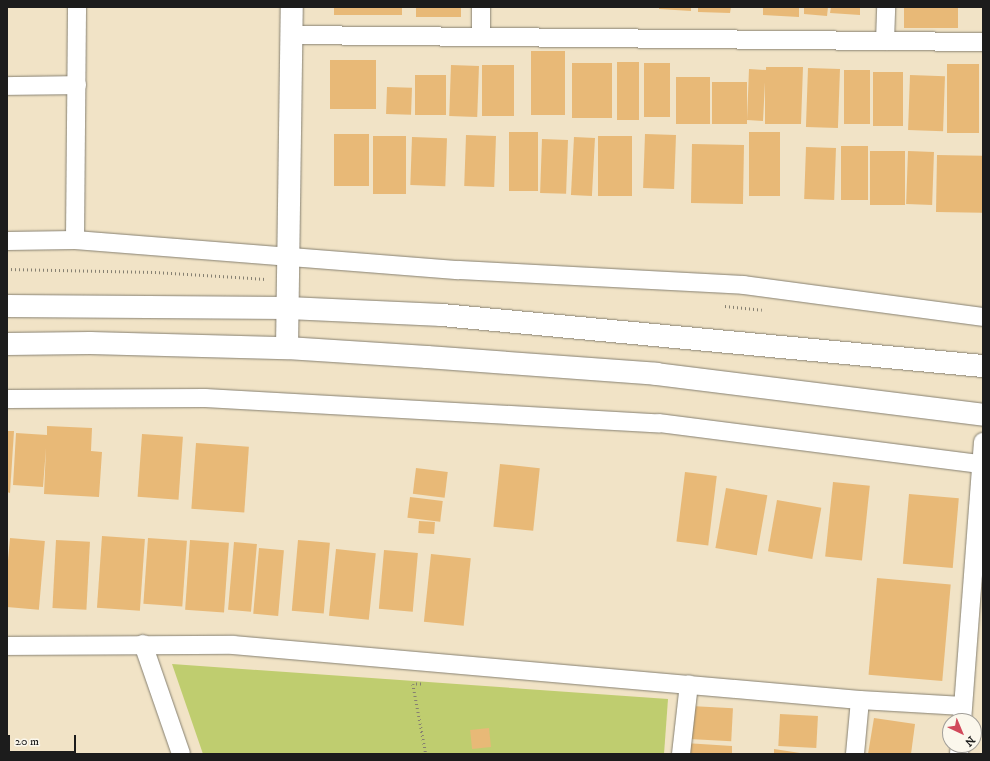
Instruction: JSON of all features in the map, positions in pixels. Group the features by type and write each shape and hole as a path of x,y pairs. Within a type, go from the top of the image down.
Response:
{"street":[{"path":"75,240 78,7"},
{"path":"287,348 292,7"},
{"path":"481,7 481,35"},
{"path":"885,40 886,7"},
{"path":"292,35 481,35 983,42"},
{"path":"7,86 77,85"},
{"path":"7,241 75,240 467,270 744,285 983,317"},
{"path":"7,306 288,308 442,315 983,366"},
{"path":"7,344 90,343 287,348 656,374 983,415"},
{"path":"7,399 205,398 659,423 981,464"},
{"path":"962,713 983,442"},
{"path":"7,646 143,644 233,645 860,700 955,713"},
{"path":"143,644 181,754"},
{"path":"681,754 689,684"},
{"path":"855,754 860,700"}],"path":[{"path":"7,269 155,272 267,279"},
{"path":"426,754 413,684 429,685"}],"green space":[{"path":"172,664 668,699 664,754 203,754"}],"building":[{"path":"334,7 402,7 402,15 334,15"},
{"path":"416,7 461,7 461,17 416,17"},
{"path":"659,7 691,7 691,11 659,9"},
{"path":"698,7 731,7 730,13 698,12"},
{"path":"763,7 799,7 799,17 763,15"},
{"path":"804,7 828,7 827,16 804,14"},
{"path":"831,7 860,7 860,15 830,13"},
{"path":"904,7 958,7 958,28 904,28"},
{"path":"531,51 565,51 565,115 531,115"},
{"path":"330,60 376,60 376,109 330,109"},
{"path":"617,62 639,62 639,120 617,120"},
{"path":"572,63 612,63 612,118 572,118"},
{"path":"644,63 670,63 670,117 644,117"},
{"path":"947,64 979,64 979,133 947,133"},
{"path":"451,65 479,66 477,117 449,116"},
{"path":"482,65 514,65 514,116 482,116"},
{"path":"766,67 803,67 801,124 765,124 765,82 763,121 747,120 749,69 766,70"},
{"path":"808,68 840,69 838,128 806,127"},
{"path":"844,70 870,70 870,124 844,124"},
{"path":"873,72 903,72 903,126 873,126"},
{"path":"415,75 446,75 446,115 415,115"},
{"path":"910,75 945,76 943,131 908,130"},
{"path":"676,77 710,77 710,124 676,124"},
{"path":"712,82 747,82 747,124 712,124"},
{"path":"387,87 412,88 411,115 386,114"},
{"path":"509,132 538,132 538,191 509,191"},
{"path":"749,132 780,132 780,196 749,196"},
{"path":"334,134 369,134 369,186 334,186"},
{"path":"645,134 676,135 674,189 643,188"},
{"path":"466,135 496,136 494,187 464,186"},
{"path":"373,136 406,136 406,194 373,194"},
{"path":"598,136 632,136 632,196 598,196"},
{"path":"412,137 447,138 445,186 410,185"},
{"path":"574,137 595,138 592,196 571,195"},
{"path":"542,139 568,140 566,194 540,193"},
{"path":"692,144 744,145 743,204 691,203"},
{"path":"841,146 868,146 868,200 841,200"},
{"path":"806,147 836,148 834,200 804,199"},
{"path":"870,151 905,151 905,205 870,205"},
{"path":"908,151 934,152 932,205 906,204"},
{"path":"937,155 983,156 982,213 936,212"},
{"path":"47,426 92,428 91,451 102,452 99,497 44,494 46,448 43,487 13,485 16,433 47,435"},
{"path":"7,431 14,431 10,493 7,492"},
{"path":"142,434 183,437 179,500 138,497"},
{"path":"196,443 249,447 244,513 191,509"},
{"path":"500,464 540,468 533,531 493,527"},
{"path":"416,468 448,472 445,498 413,494"},
{"path":"685,472 717,476 708,545 676,541"},
{"path":"833,482 870,486 862,560 825,557"},
{"path":"726,488 767,495 757,555 715,548"},
{"path":"909,494 959,498 953,568 903,564"},
{"path":"410,497 443,501 440,522 407,518"},
{"path":"777,500 821,508 812,559 768,551"},
{"path":"419,521 435,522 434,534 418,533"},
{"path":"102,536 145,539 140,611 97,608"},
{"path":"10,538 45,541 39,610 7,607 7,572"},
{"path":"148,538 187,541 182,607 143,604"},
{"path":"56,540 90,542 86,610 52,608"},
{"path":"190,540 229,543 224,613 185,610"},
{"path":"298,540 330,543 324,614 292,611"},
{"path":"234,542 257,544 251,612 228,610"},
{"path":"259,548 284,550 278,616 253,614"},
{"path":"336,549 376,553 369,620 329,616"},
{"path":"384,550 418,553 413,612 379,609"},
{"path":"431,554 471,558 464,626 424,622"},
{"path":"877,578 951,584 942,681 869,675"},
{"path":"691,706 733,708 731,741 689,739"},
{"path":"780,714 818,716 816,748 778,746"},
{"path":"874,718 915,724 911,754 868,754"},
{"path":"489,728 491,747 472,749 470,730"},
{"path":"685,743 732,746 732,754 684,754"},
{"path":"774,749 800,753 800,754 774,754"}]}
